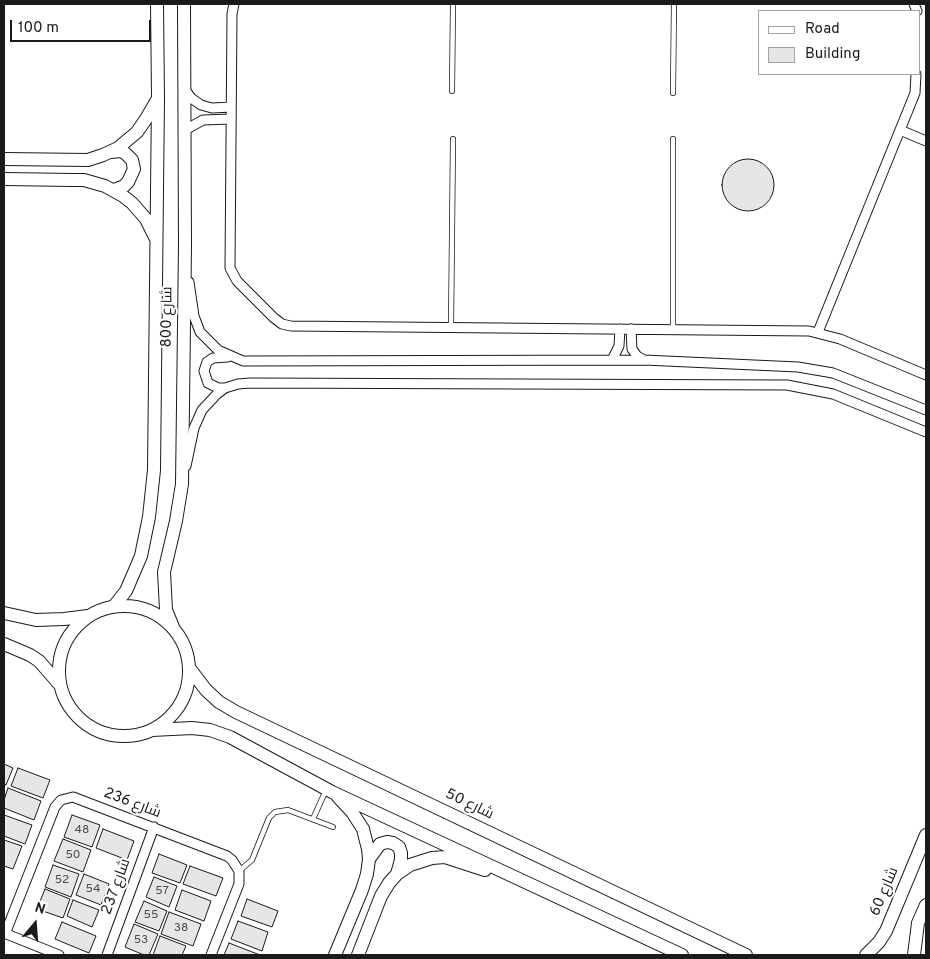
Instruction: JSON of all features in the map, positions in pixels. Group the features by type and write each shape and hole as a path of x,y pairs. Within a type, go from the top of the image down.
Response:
{"main road":[{"name":"شارع 800","path":"114,606 126,591 141,556 150,508 154,470 158,98 157,4"},
{"name":"شارع 800","path":"173,628 166,610 164,572 176,521 182,484 185,246 184,4"},
{"path":"111,152 125,143 136,132 146,120 158,98"},
{"path":"4,159 88,160 120,151 132,160 134,169 128,182 114,190"},
{"path":"4,179 84,180 105,186 132,203 139,211 156,240"},
{"path":"114,606 146,609 161,616 173,628 185,647 190,669 187,691 180,705 170,718 152,730 138,735 109,734 96,730 83,722 65,699 60,685 61,652 71,632 88,616 114,606"},
{"path":"4,613 36,620 88,616"},
{"path":"4,644 39,661 60,685"},
{"name":"شارع 50","path":"190,669 218,702 236,712 746,955"},
{"path":"152,730 192,728 217,732 230,737 329,790 682,955"},
{"path":"329,790 358,820 366,839 368,859 367,874 362,890 335,955"},
{"name":"شارع 60","path":"866,955 879,942 886,931 926,835"},
{"path":"358,955 382,896 396,874 402,853 393,843 386,842 375,848 368,859"},
{"path":"396,874 417,862 445,857 526,881"},
{"path":"914,955 918,923 926,904"}],"street":[{"path":"234,4 232,14 230,268 238,281 282,324 291,326 818,332 840,339 926,375"},
{"path":"818,332 900,130 914,93 916,75"},
{"path":"184,88 191,98 201,105 212,108 231,107"},
{"path":"185,130 203,120 231,119"},
{"path":"900,130 926,141"},
{"path":"185,246 194,316 200,332 218,350 243,361 644,360 730,365 774,365 833,373 926,410"},
{"path":"612,360 619,346 620,329"},
{"path":"631,329 632,349 637,356 644,360"},
{"path":"231,356 213,358 207,362 204,371 208,383 218,388 250,383 787,385 833,394 926,432"},
{"path":"182,484 196,419 209,401 225,388"},
{"name":"شارع 236","path":"4,933 56,807 61,800 69,797 78,798 227,856 239,871"},
{"name":"شارع 237","path":"107,955 154,828"},
{"path":"211,955 239,884 239,871"},
{"path":"4,933 59,955"}],"lane":[{"path":"452,91 453,4"},
{"path":"673,93 674,4"},
{"path":"451,327 453,139"},
{"path":"673,139 673,330"},
{"path":"313,819 329,790"},
{"path":"239,871 252,860 269,818 275,812 288,810 333,827"}],"building":[{"path":"748,159 762,163 770,171 774,185 770,199 762,207 748,211 734,207 726,199 722,185 726,171 734,163"},
{"path":"4,764 13,768 6,785 4,784"},
{"path":"18,768 50,780 43,798 11,786"},
{"path":"8,788 41,801 34,820 4,808 4,800"},
{"path":"4,815 32,825 25,844 4,836"},
{"path":"72,815 100,825 92,847 64,837"},
{"path":"103,829 134,841 127,860 96,848"},
{"path":"63,839 91,850 83,872 54,861"},
{"path":"4,840 22,846 13,869 4,866"},
{"path":"159,854 187,865 180,883 152,873"},
{"path":"53,865 79,874 71,897 45,887"},
{"path":"190,866 223,878 216,896 183,884"},
{"path":"84,874 109,884 101,905 76,895"},
{"path":"154,877 177,886 169,907 146,897"},
{"path":"45,889 70,899 63,918 37,909"},
{"path":"182,890 211,901 204,921 175,910"},
{"path":"247,899 278,911 272,927 241,916"},
{"path":"73,900 99,910 92,927 67,916"},
{"path":"144,901 167,911 159,931 135,922"},
{"path":"169,912 201,924 193,946 161,934"},
{"path":"238,921 268,932 262,951 231,939"},
{"path":"62,922 96,936 89,953 55,939"},
{"path":"134,924 158,934 149,955 144,955 125,947"},
{"path":"160,936 186,946 182,955 153,955"},
{"path":"229,943 260,955 224,955"}]}
